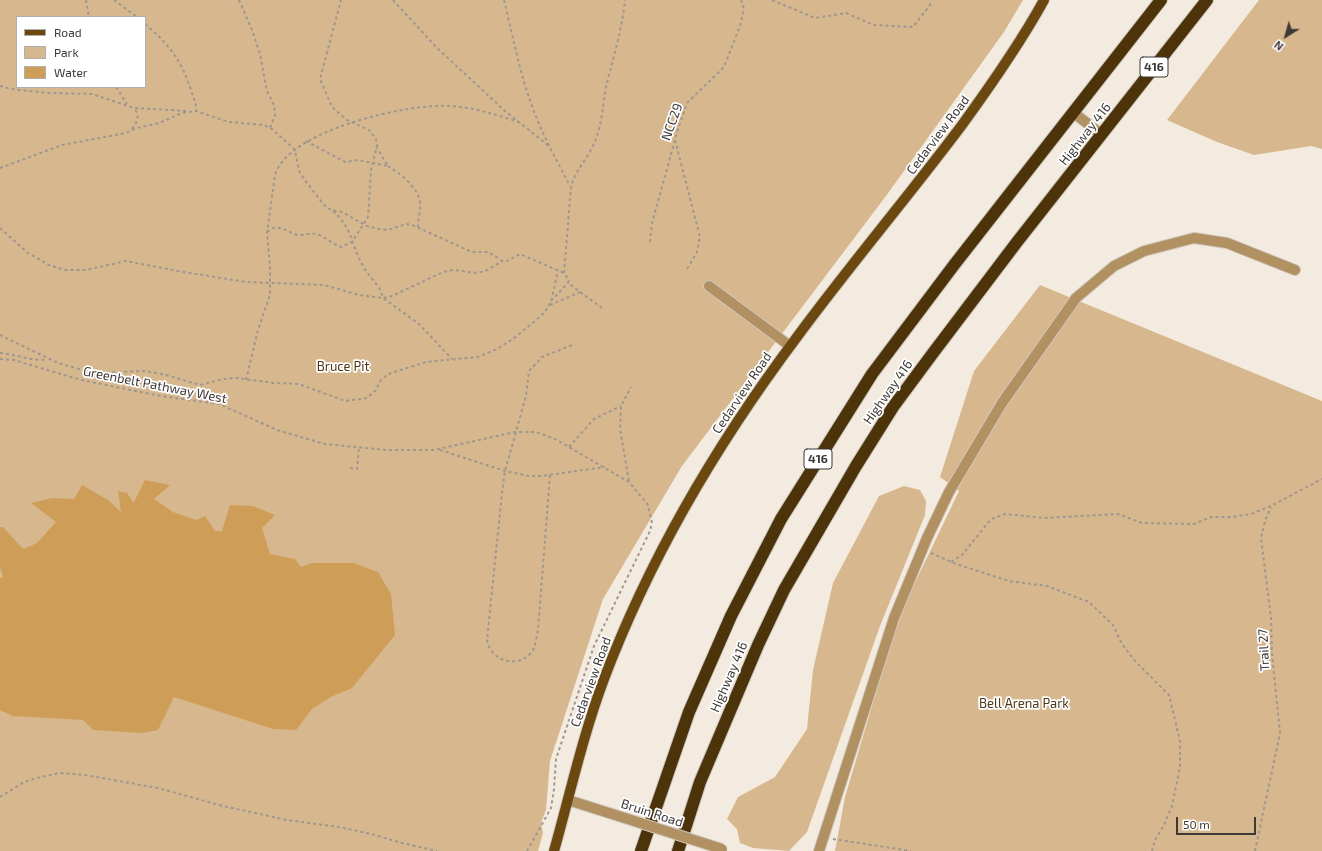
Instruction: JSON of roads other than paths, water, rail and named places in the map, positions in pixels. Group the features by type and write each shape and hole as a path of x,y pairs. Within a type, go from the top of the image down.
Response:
{"highway":[{"name":"Highway 416","path":"641,851 689,712 731,616 781,519 872,374 1161,0"},
{"name":"Highway 416","path":"678,851 700,782 758,645 784,590 813,538 893,407 1017,242 1207,0"}],"main road":[{"name":"Cedarview Road","path":"554,851 584,739 604,679 625,627 650,574 726,438 790,346 933,163 995,79 1044,0"}],"street":[{"path":"1074,113 1102,135"},
{"path":"819,851 894,618 922,550 949,492 1002,403 1076,298 1114,266 1144,252 1194,238 1228,243 1295,270"},
{"path":"709,286 790,346"},
{"name":"Bruin Road","path":"568,800 725,850"}],"water":[{"path":"145,480 170,485 154,499 173,512 196,520 205,516 215,531 222,531 230,505 253,506 275,515 262,528 270,554 295,559 301,567 312,563 354,563 378,572 391,594 395,635 352,688 331,697 312,709 296,730 273,729 174,697 158,730 142,733 93,730 83,720 12,716 0,710 0,578 3,577 0,567 0,527 3,527 23,549 37,543 56,522 31,503 52,498 74,499 82,485 108,500 121,512 118,491 127,493 133,502"}],"park label":[{"name":"Bruce Pit","path":"343,367"},
{"name":"Bell Arena Park","path":"1024,704"}]}
